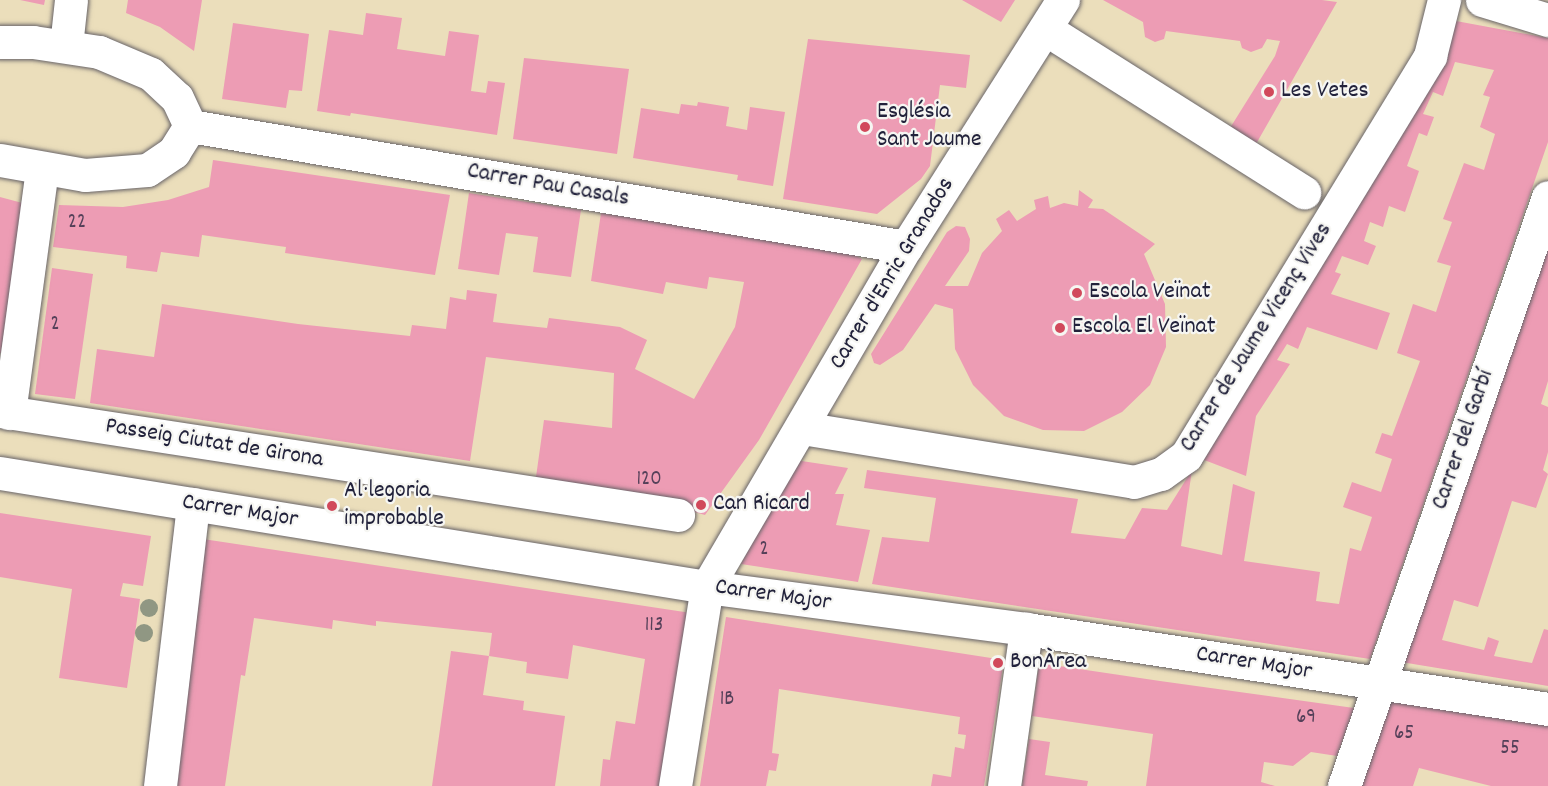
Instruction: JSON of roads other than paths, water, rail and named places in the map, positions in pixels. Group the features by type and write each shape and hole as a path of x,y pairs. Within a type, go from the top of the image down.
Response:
{"street":[{"path":"66,46 71,0"},
{"name":"Carrer d'Enric Granados","path":"707,587 906,247 1063,0"},
{"name":"Carrer de Jaume Vicenç Vives","path":"802,428 1134,482 1161,474 1186,456 1431,57 1444,0"},
{"path":"1482,0 1548,20"},
{"path":"1060,38 1304,192"},
{"path":"0,42 66,46 99,52 151,74 177,98 190,126 174,152 147,170 85,175 42,170 0,160"},
{"name":"Carrer Pau Casals","path":"190,126 906,247"},
{"path":"5,412 42,170"},
{"name":"Carrer del Garbí","path":"1344,786 1548,197"},
{"name":"Passeig Ciutat de Girona","path":"5,412 678,516"},
{"name":"Carrer Major","path":"0,473 707,587 1026,629 1548,709"},
{"path":"160,786 193,504"},
{"path":"675,786 707,587"},
{"path":"1004,786 1026,629"}],"place":[{"name":"Les Vetes","path":"1269,92"},
{"name":"Església Sant Jaume","path":"865,127"},
{"name":"Escola Veïnat","path":"1077,293"},
{"name":"Escola El Veïnat","path":"1060,328"},
{"name":"Can Ricard","path":"701,505"},
{"name":"Al·legoria improbable","path":"332,506"},
{"name":"BonÀrea","path":"998,663"}]}
